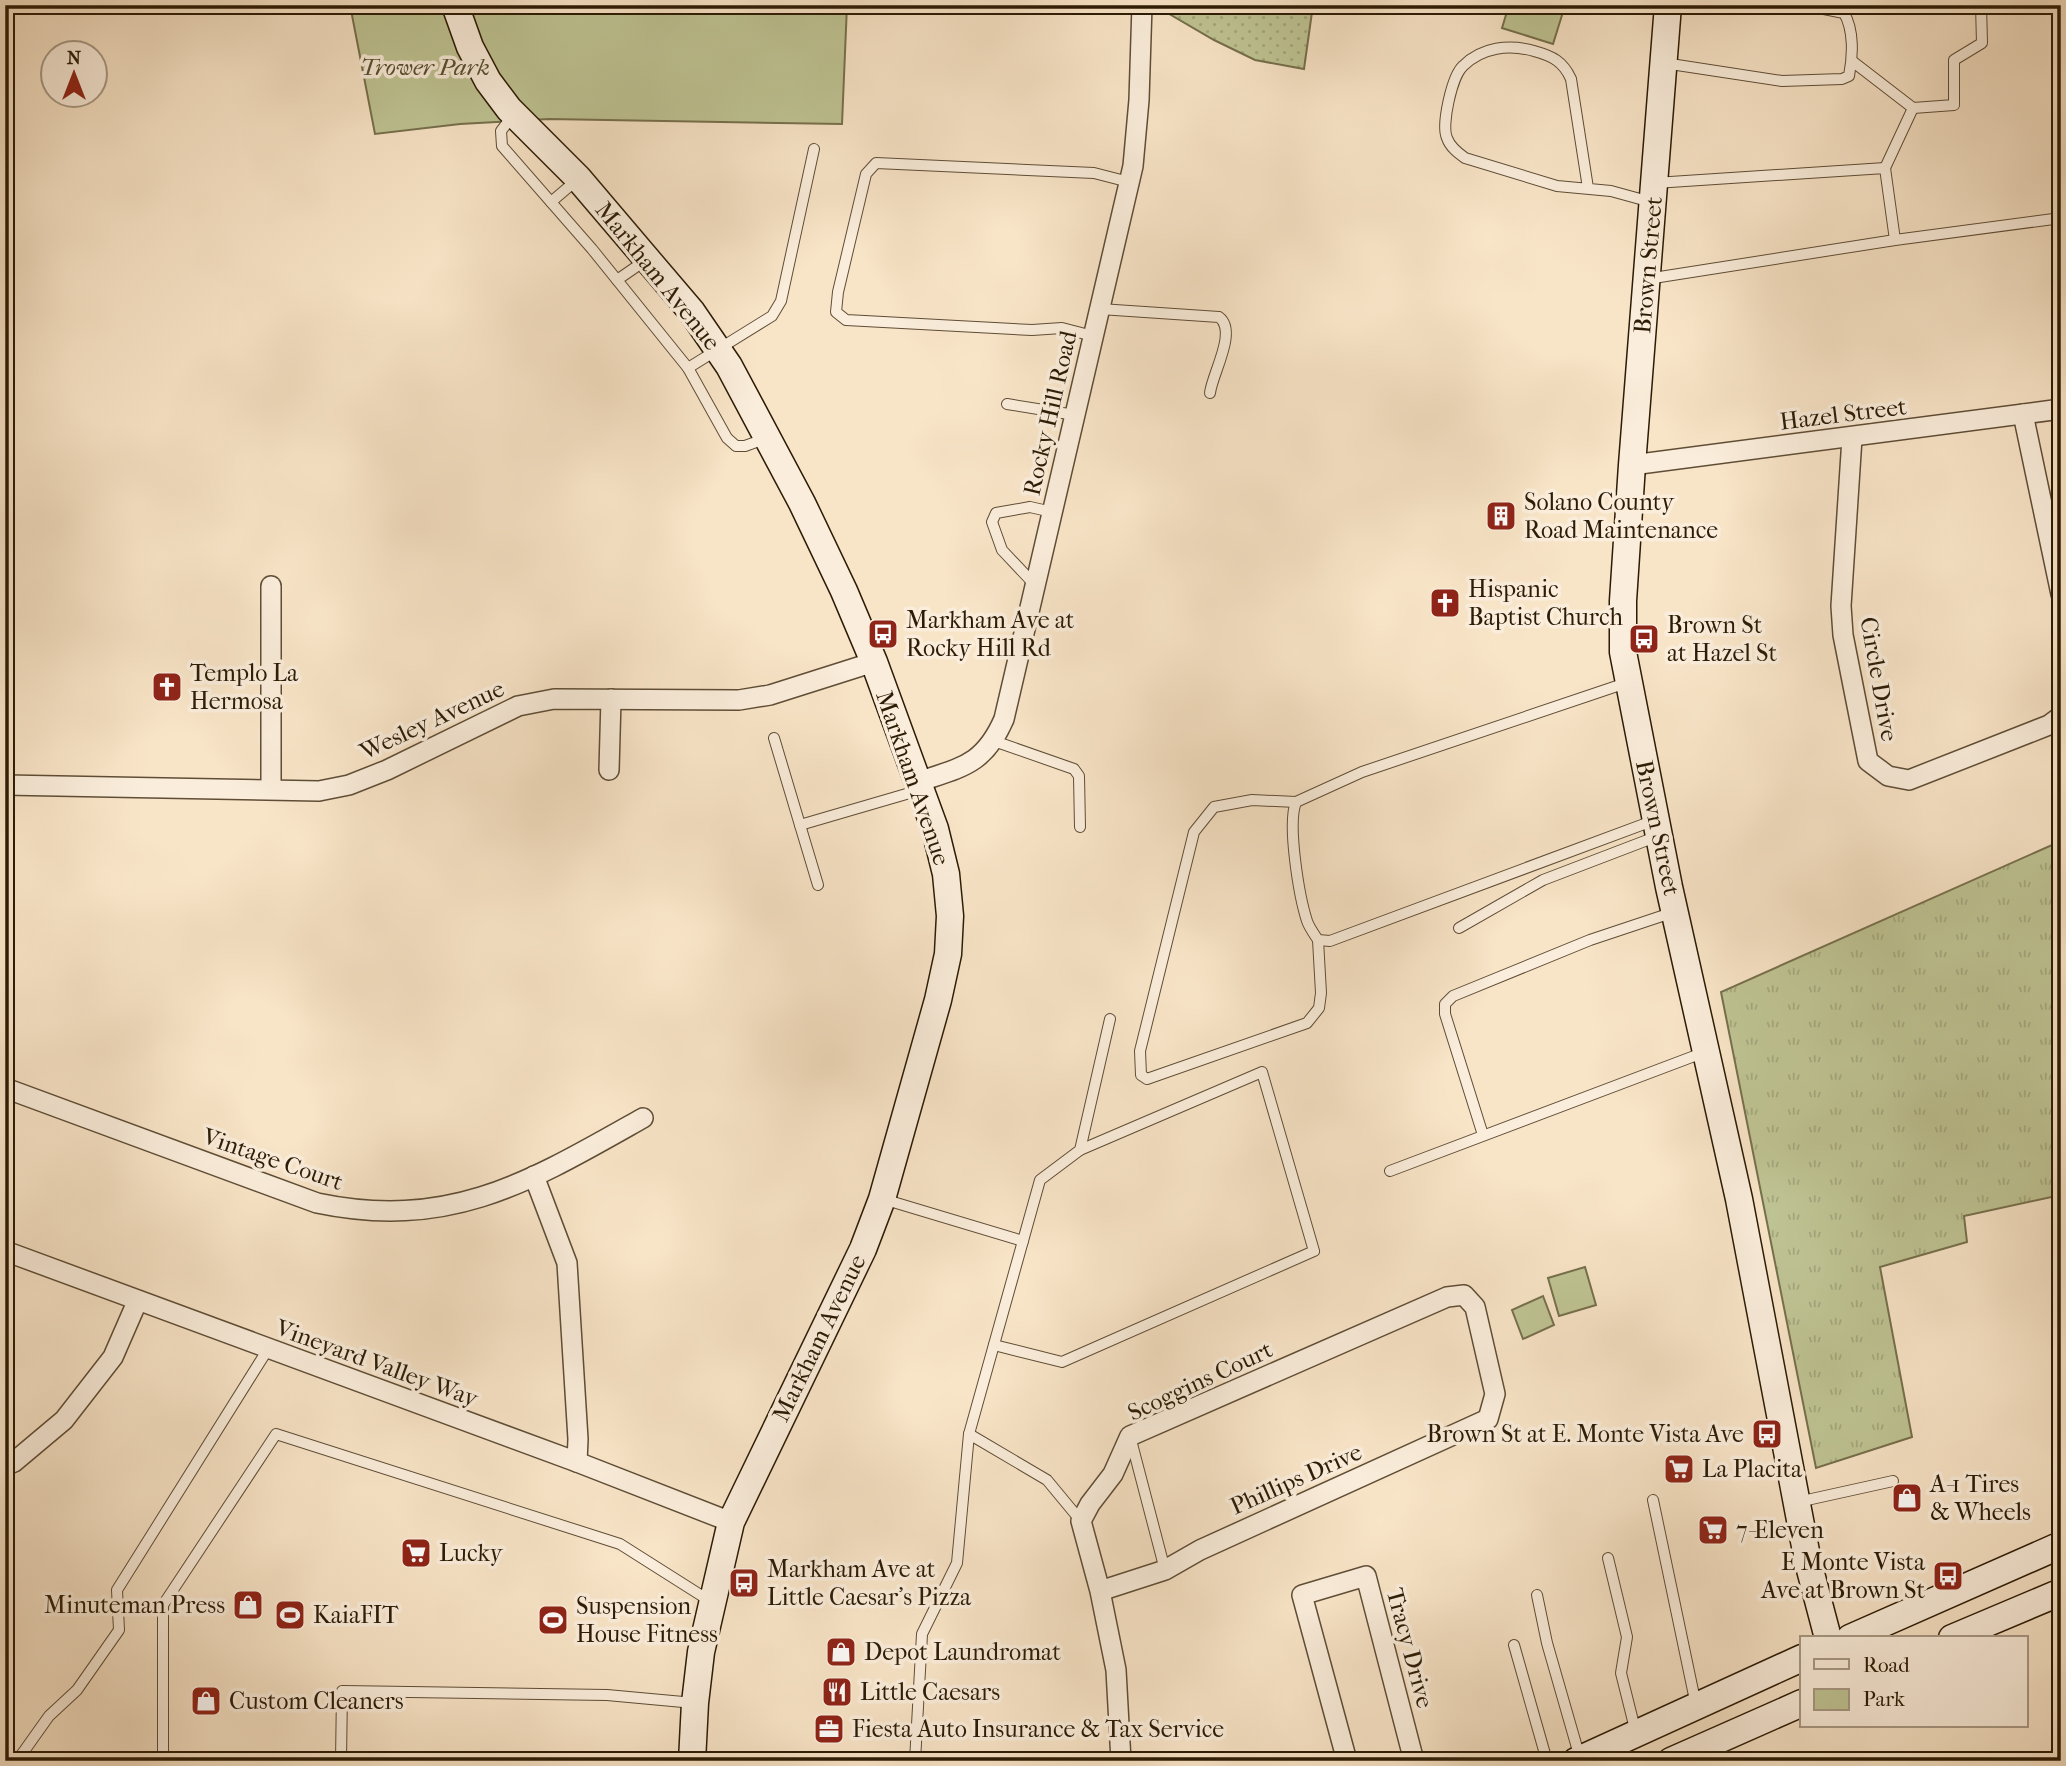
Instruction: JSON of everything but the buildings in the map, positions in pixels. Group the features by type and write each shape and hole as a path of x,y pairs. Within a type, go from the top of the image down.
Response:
{"street":[{"name":"Markham Avenue","path":"454,5 470,47 488,81 514,114 578,178 692,312 718,350 767,438 844,591 874,662 935,829 946,874 950,916 948,954 938,1000 882,1199 863,1249 731,1522 701,1652 692,1761"},
{"name":"Rocky Hill Road","path":"919,786 978,758 994,741 1004,719 1133,166 1139,100 1142,5"},
{"name":"Brown Street","path":"1668,5 1632,466 1623,601 1623,652 1675,912 1739,1199 1808,1562 1827,1636"},
{"name":"Hazel Street","path":"1632,466 2061,408"},
{"path":"2023,414 2061,594"},
{"name":"Circle Drive","path":"1852,438 1841,606 1843,635 1868,761 1888,776 1909,780 2049,725 2061,716"},
{"path":"271,586 271,789"},
{"name":"Wesley Avenue","path":"5,785 319,790 349,785 387,769 518,706 554,699 738,700 790,690 874,662"},
{"path":"609,771 611,699"},
{"name":"Vintage Court","path":"5,1088 286,1193 349,1210 383,1213 440,1209 489,1196 534,1176 643,1118"},
{"path":"534,1176 567,1263 578,1439 577,1462"},
{"name":"Vineyard Valley Way","path":"5,1251 577,1462 731,1522"},
{"name":"Scoggins Court","path":"1081,1521 1090,1504 1113,1474 1130,1436 1447,1297 1464,1295 1475,1307 1495,1394"},
{"path":"5,1466 14,1462 65,1420 113,1357 137,1301"},
{"name":"Phillips Drive","path":"1100,1591 1165,1570 1200,1550 1488,1419 1495,1394"},
{"path":"1081,1521 1100,1591 1116,1670 1121,1761"},
{"path":"1855,1636 2061,1545"},
{"name":"Tracy Drive","path":"1347,1761 1302,1595 1366,1576 1414,1761"},
{"path":"1957,1636 2061,1592"},
{"path":"1578,1760 1800,1659"},
{"path":"1671,1761 1800,1704"}],"lane":[{"path":"1664,63 1782,81 1842,79 1849,76 1852,61 1849,22 1844,13 1804,5"},
{"path":"1852,61 1913,108 1954,105 1954,61 1982,43 1981,5"},
{"path":"1588,188 1571,79 1565,67 1552,57 1508,46 1473,57 1460,68 1444,128 1447,140 1455,150 1465,158 1557,186 1654,193 1885,168"},
{"path":"1895,240 1885,168 1913,108"},
{"path":"514,114 501,131 502,146 618,281 688,368 727,438 736,446 745,446 767,438"},
{"path":"688,368 772,316 781,300 814,149"},
{"path":"1093,336 1062,328 1032,330 846,320 836,312 838,292 866,174 876,163 1094,173 1129,182"},
{"path":"551,202 578,178"},
{"path":"1647,279 1895,240 2061,218"},
{"path":"618,281 647,259"},
{"path":"1100,309 1219,317 1226,328 1210,393"},
{"path":"1007,404 1075,415"},
{"path":"1035,586 1002,550 992,522 996,513 1030,507 1052,512"},
{"path":"1296,802 1292,811 1296,864 1307,922 1318,940 1321,993 1319,1008 1307,1023 1147,1079 1141,1075 1140,1051 1194,832 1214,807 1252,800 1296,802 1362,772 1629,682"},
{"path":"774,738 818,886"},
{"path":"994,741 1074,769 1079,776 1080,827"},
{"path":"800,825 919,786"},
{"path":"1318,940 1330,940 1657,827"},
{"path":"1458,928 1543,880 1657,827"},
{"path":"1483,1135 1445,1014 1446,1004 1452,996 1590,940 1675,912"},
{"path":"1080,1150 1110,1018"},
{"path":"1390,1171 1706,1052"},
{"path":"915,1761 922,1634 957,1563 970,1434 994,1346 1040,1180 1080,1150 1262,1072 1314,1251 1062,1362 994,1346"},
{"path":"882,1199 1023,1241"},
{"path":"17,1761 49,1716 77,1690 119,1630 117,1590 268,1349"},
{"path":"163,1761 163,1605 276,1434 620,1545 712,1602"},
{"path":"970,1434 1047,1480 1081,1521"},
{"path":"1130,1436 1165,1570"},
{"path":"1796,1502 1893,1481"},
{"path":"1653,1500 1696,1706"},
{"path":"1608,1558 1627,1637 1621,1673 1636,1734"},
{"path":"1537,1595 1546,1643 1578,1760"},
{"path":"1514,1645 1548,1761"},
{"path":"341,1761 342,1691 607,1695 695,1703"}],"green space":[{"name":"Trower Park","path":"350,5 847,5 842,124 549,119 460,124 375,134"},
{"path":"1159,5 1313,5 1304,69 1255,60 1214,40 1159,8"},
{"path":"1509,5 1539,5 1563,12 1553,44 1502,28"},
{"path":"2061,841 2061,1195 1964,1216 1967,1242 1880,1267 1912,1437 1816,1468 1721,992"},
{"path":"1585,1267 1596,1305 1559,1316 1548,1278"},
{"path":"1543,1296 1554,1325 1523,1339 1512,1310"}],"place":[{"name":"Solano County Road Maintenance","path":"1501,516"},
{"name":"Hispanic Baptist Church","path":"1445,603"},
{"name":"Markham Ave at Rocky Hill Rd","path":"883,634"},
{"name":"Brown St at Hazel St","path":"1644,639"},
{"name":"Templo La Hermosa","path":"167,687"},
{"name":"Brown St at E. Monte Vista Ave","path":"1767,1434"},
{"name":"La Placita","path":"1679,1469"},
{"name":"A-1 Tires & Wheels","path":"1907,1498"},
{"name":"7-Eleven","path":"1713,1530"},
{"name":"Lucky","path":"416,1553"},
{"name":"E Monte Vista Ave at Brown St","path":"1948,1576"},
{"name":"Markham Ave at Little Caesar's Pizza","path":"744,1583"},
{"name":"Minuteman Press","path":"248,1605"},
{"name":"KaiaFIT","path":"290,1615"},
{"name":"Suspension House Fitness","path":"553,1620"},
{"name":"Depot Laundromat","path":"841,1652"},
{"name":"Little Caesars","path":"837,1692"},
{"name":"Custom Cleaners","path":"206,1701"},
{"name":"Fiesta Auto Insurance & Tax Service","path":"829,1729"}]}
